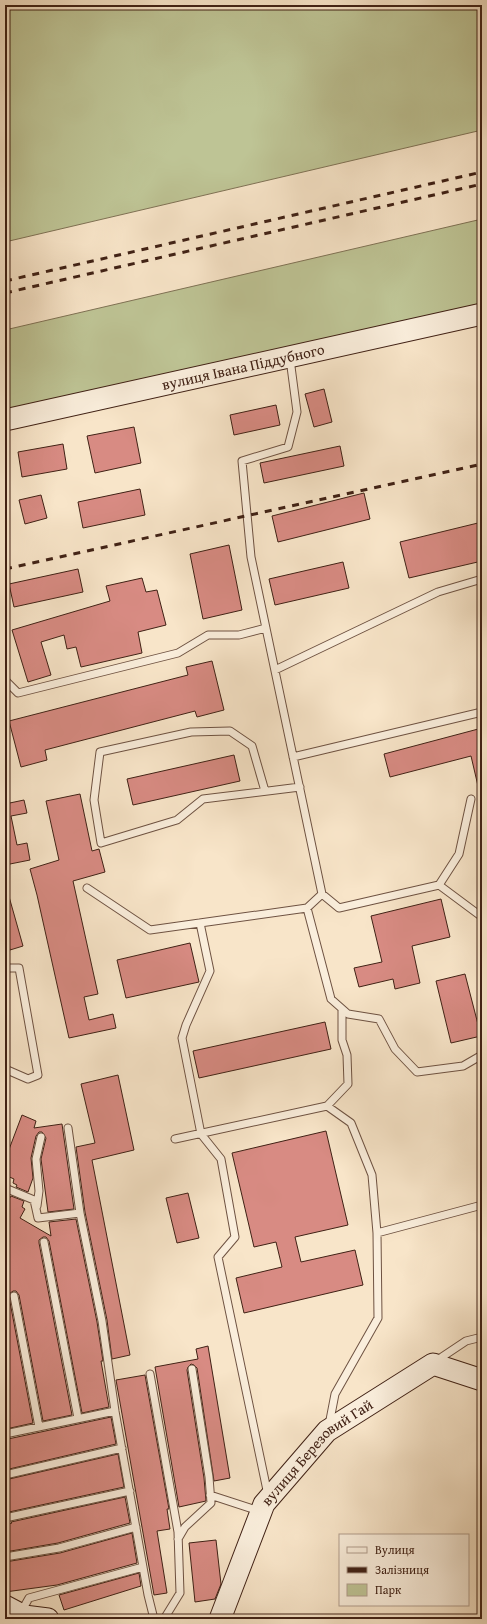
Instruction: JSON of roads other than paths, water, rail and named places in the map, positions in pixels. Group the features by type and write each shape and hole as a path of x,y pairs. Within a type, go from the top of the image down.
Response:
{"street":[{"name":"вулиця Івана Піддубного","path":"5,420 482,314"},
{"name":"вулиця Березовий Гай","path":"220,1619 265,1505 327,1431 433,1364"},
{"path":"433,1364 482,1380"},
{"path":"13,1610 24,1616 48,1619"}],"lane":[{"path":"290,357 297,412 288,447 242,461 251,557 322,894 339,908 439,885 459,854 471,799"},
{"path":"275,670 438,592 482,579"},
{"path":"5,680 18,693 178,653 208,635 239,635 266,628"},
{"path":"293,757 482,712"},
{"path":"265,791 252,746 230,731 191,732 100,752 94,800 101,843 177,820 203,799 300,787"},
{"path":"439,885 482,917"},
{"path":"87,888 150,930 308,908 322,894"},
{"path":"308,908 331,999 342,1009 348,1014 379,1019 395,1049 417,1072 463,1066 482,1055"},
{"path":"200,923 210,971 186,1025 182,1038 201,1134 221,1159 235,1237 218,1257 265,1505 210,1495"},
{"path":"5,968 19,968 38,1075 28,1079 5,1069"},
{"path":"175,1139 327,1106 348,1084 347,1055 342,1040 342,1009"},
{"path":"327,1106 351,1123 372,1176 377,1233 378,1318 335,1394 327,1431"},
{"path":"68,1128 80,1212 102,1321 115,1411 143,1567 154,1619"},
{"path":"36,1212 39,1191 36,1159 41,1137"},
{"path":"5,1188 34,1200 38,1218 80,1212"},
{"path":"377,1233 482,1206"},
{"path":"44,1242 78,1418"},
{"path":"14,1296 40,1427"},
{"path":"433,1364 466,1341 482,1337"},
{"path":"178,1539 185,1527 211,1502 209,1477 192,1369"},
{"path":"150,1374 178,1539 180,1593 164,1619"},
{"path":"5,1434 115,1411"},
{"path":"5,1475 122,1448"},
{"path":"5,1518 130,1491"},
{"path":"5,1557 59,1548 136,1527"},
{"path":"13,1610 30,1598 143,1567"}],"railway":[{"path":"5,281 482,172"},
{"path":"5,293 482,184"},
{"path":"5,569 482,464"}]}
